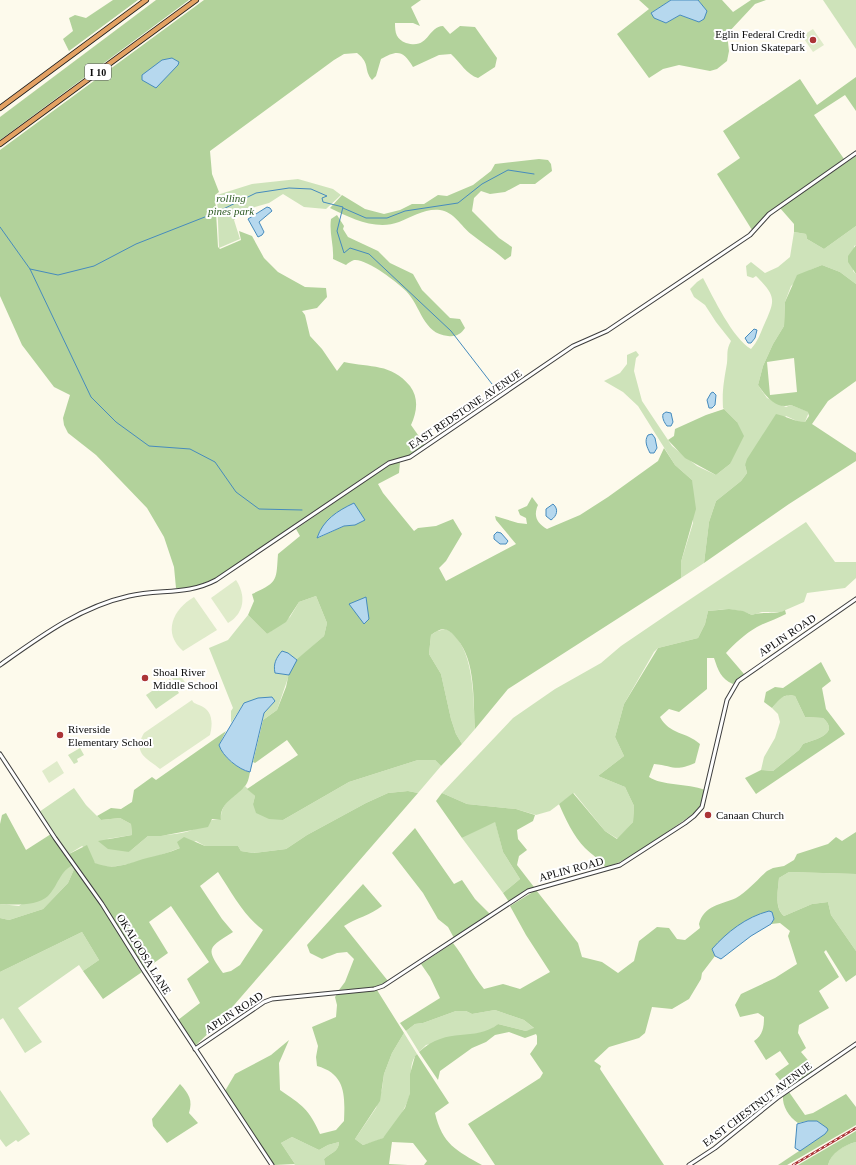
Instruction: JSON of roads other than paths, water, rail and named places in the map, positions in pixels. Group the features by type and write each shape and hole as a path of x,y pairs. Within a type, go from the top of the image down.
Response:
{"highway":[{"name":"I 10","path":"0,108 146,0"},
{"name":"I 10","path":"0,144 196,0"}],"street":[{"name":"EAST REDSTONE AVENUE","path":"0,664 59,624 80,612 105,603 147,592 191,590 216,580 389,463 410,457 573,346 607,330 750,235 769,214 856,153"},
{"name":"APLIN ROAD","path":"195,1049 272,998 374,989 383,986 532,890 614,867 634,857 652,845 694,816 702,807 727,700 738,680 856,599"},
{"name":"OKALOOSA LANE","path":"0,754 46,826 102,904 144,971 272,1165"},
{"name":"EAST CHESTNUT AVENUE","path":"689,1165 715,1148 778,1098 856,1044"}],"water":[{"path":"671,0 698,0 707,11 704,19 699,22 680,15 666,23 654,18 651,13"},
{"path":"172,58 179,62 178,65 156,88 142,80 142,75 162,60"},
{"path":"267,207 272,211 259,222 264,232 258,237 248,219"},
{"path":"754,329 757,330 755,338 751,343 748,343 745,338"},
{"path":"713,392 716,395 715,405 712,408 709,408 707,400"},
{"path":"666,412 671,413 673,422 671,426 667,426 664,420 663,414"},
{"path":"652,434 655,438 657,448 654,453 650,453 646,440 648,435"},
{"path":"354,503 365,520 355,525 344,526 317,538 323,526 331,517"},
{"path":"553,504 557,510 555,517 551,520 546,516 546,509"},
{"path":"497,532 501,533 508,541 506,544 500,544 494,539 494,535"},
{"path":"366,597 369,619 364,624 349,604"},
{"path":"282,651 288,653 297,660 289,675 275,673 274,667 278,656"},
{"path":"272,697 275,701 264,713 250,772 246,771 227,758 219,745 244,703 258,698"},
{"path":"769,911 772,912 774,919 771,924 751,936 721,959 715,956 712,949 731,931 752,917"},
{"path":"808,1121 817,1121 828,1130 825,1134 800,1151 795,1148 797,1124"}],"waterway":[{"path":"343,208 366,218 387,218 405,211 458,203 482,184 508,170 534,174"},
{"path":"30,269 58,275 94,266 136,244 215,213 256,193 289,188 311,189 327,196 322,198 323,202 343,207 337,231 344,253 350,248 369,254 451,331 492,384"},
{"path":"0,227 30,269 91,397 116,422 149,446 190,449 215,462 236,492 259,509 302,510"}],"railway":[{"path":"793,1165 856,1128"}],"place":[{"name":"Eglin Federal Credit Union Skatepark","path":"813,40"},
{"name":"Shoal River Middle School","path":"145,678"},
{"name":"Riverside Elementary School","path":"60,735"},
{"name":"Canaan Church","path":"708,815"}],"park label":[{"name":"rolling pines park","path":"231,204"}]}
